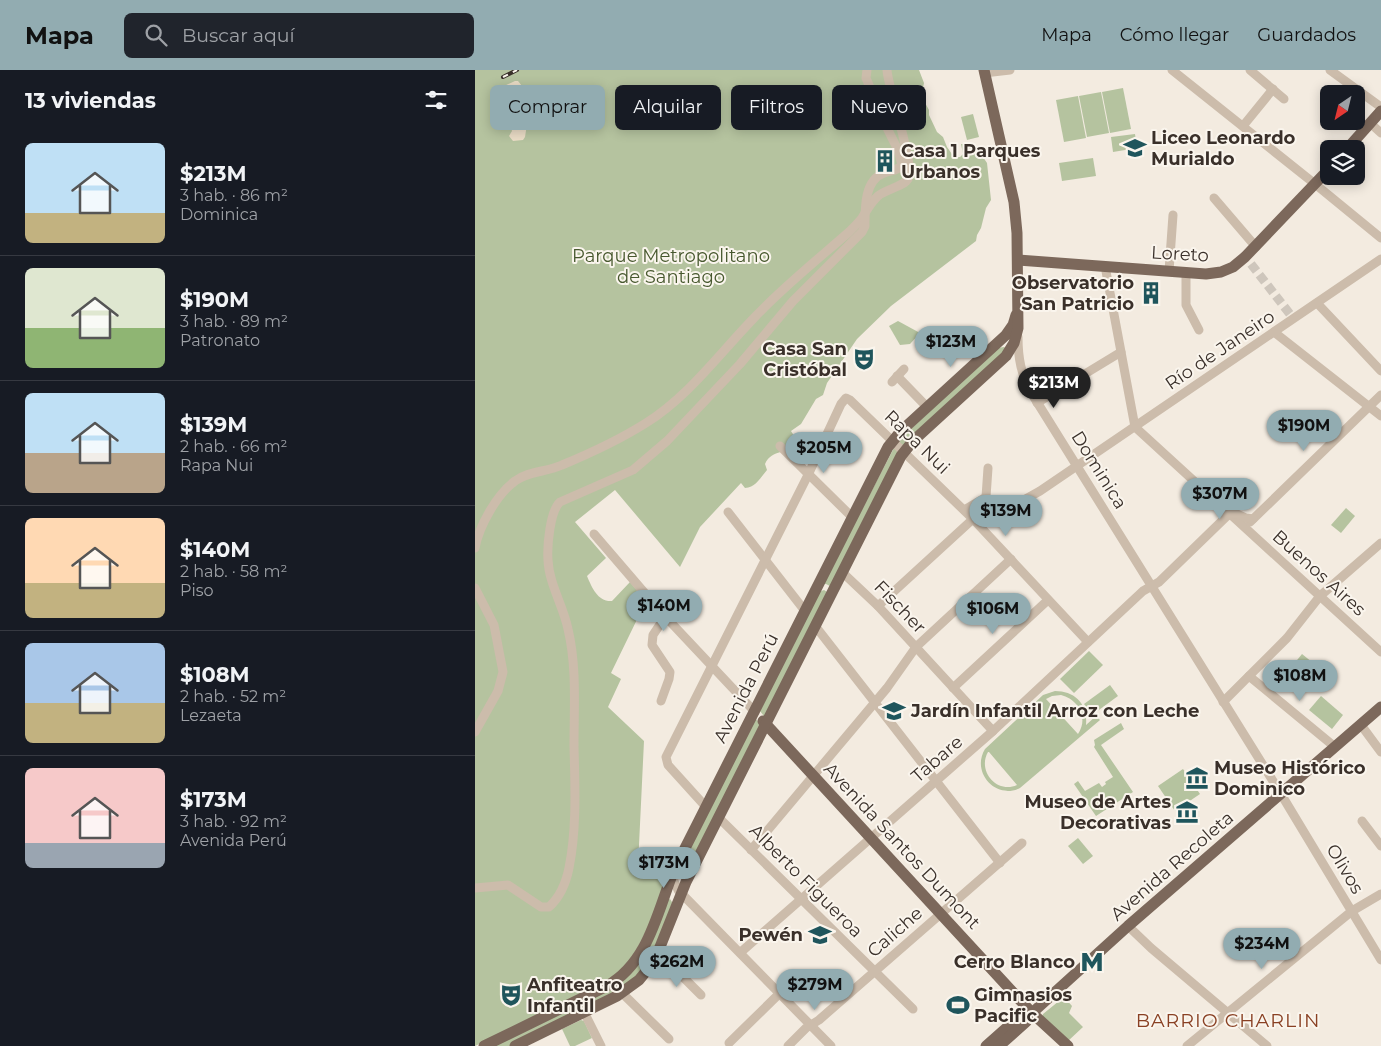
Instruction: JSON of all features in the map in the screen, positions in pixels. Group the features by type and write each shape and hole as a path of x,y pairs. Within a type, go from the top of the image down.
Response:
{"main road":[{"path":"984,72 1015,212 1018,260 1017,311"},
{"path":"1355,140 1381,111"},
{"name":"Loreto","path":"1018,260 1216,274 1248,261 1256,247 1320,179"},
{"name":"Avenida Perú","path":"515,1046 622,992 643,974 658,952 681,892 817,627 904,452 913,441 1006,356 1015,352 1018,332 1017,311"},
{"name":"Avenida Perú","path":"484,1046 607,986 630,968 643,949 673,874 706,807 893,441 1011,328 1017,311"},
{"path":"992,347 1003,345 1015,352"},
{"path":"817,588 820,586 827,587 830,589 832,596"},
{"name":"Avenida Recoleta","path":"999,1046 1026,1022 1031,1013 1381,706"},
{"name":"Avenida Santos Dumont","path":"755,712 1031,1013 1068,1046"},
{"name":"Avenida Recoleta","path":"986,1046 1020,1016 1031,1013"}],"street":[{"path":"475,888 508,885 541,907 549,907 563,888 569,869 575,816 574,684 568,629 549,573 547,560 556,505 633,470 667,441 740,364 793,301 862,232 865,226 869,188 873,179 884,173 897,170 902,165 899,150 888,130 866,78 867,70"},
{"path":"475,548 485,521 509,485 526,474 560,466 605,447 649,421 695,383 755,316 849,232 877,196 905,182 910,175 887,70"},
{"path":"984,72 1010,70"},
{"path":"1172,70 1381,238"},
{"path":"1250,70 1284,98"},
{"path":"1330,70 1381,106"},
{"path":"1243,126 1273,89"},
{"path":"1370,124 1381,133"},
{"path":"1214,198 1256,247"},
{"path":"1169,271 1173,214"},
{"name":"Río de Janeiro","path":"973,519 985,512 1010,509 1040,491 1381,259"},
{"path":"1105,266 1135,427"},
{"path":"1186,272 1187,305 1199,330"},
{"path":"1317,303 1381,371"},
{"path":"1274,332 1381,416"},
{"name":"Dominica","path":"1015,352 1025,380 1037,403 1281,794"},
{"path":"1037,403 1121,352"},
{"path":"898,376 927,407"},
{"path":"1245,527 1381,395"},
{"name":"Rapa Nui","path":"808,475 841,404 846,398 851,400 973,519 1088,642"},
{"name":"Buenos Aires","path":"1135,427 1381,652"},
{"path":"780,446 853,517"},
{"path":"988,468 986,497 996,512"},
{"path":"706,807 665,761 808,475"},
{"path":"964,510 986,497"},
{"path":"728,512 805,611"},
{"path":"1231,514 1235,513 1253,519"},
{"name":"Tabare","path":"741,952 993,730 1143,591 1159,582 1231,514"},
{"path":"878,606 973,519"},
{"path":"594,534 665,616 755,712"},
{"path":"1223,702 1287,638 1320,596 1381,543"},
{"path":"751,850 875,702 916,647 1011,559"},
{"name":"Fischer","path":"843,573 878,606 993,730"},
{"path":"475,588 494,624 503,672 499,691 475,732"},
{"path":"953,688 1049,600"},
{"path":"661,701 669,679 669,672 652,645 653,635 665,616"},
{"path":"817,627 999,863"},
{"path":"1249,676 1335,747"},
{"path":"1361,724 1381,752"},
{"name":"Olivos","path":"1281,794 1381,960"},
{"name":"Alberto Figueroa","path":"719,818 913,1009"},
{"path":"1362,821 1381,846"},
{"name":"Caliche","path":"788,1046 806,1028 819,1020 1022,843"},
{"path":"673,874 676,887 831,1046"},
{"path":"663,901 672,894 681,892"},
{"path":"1187,1046 1352,911 1381,894"},
{"path":"1129,926 1267,1046"},
{"path":"658,952 701,995"},
{"path":"622,992 669,1039"},
{"path":"729,1043 780,993"},
{"path":"584,1012 601,1046"}],"green space":[{"name":"Parque Metropolitano de Santiago","path":"475,70 919,70 924,85 832,85 832,130 926,130 926,105 937,132 943,137 954,157 960,157 963,154 961,144 973,144 987,163 991,200 986,208 976,241 891,306 857,339 827,383 823,395 816,399 801,424 791,431 796,439 793,444 768,459 765,464 767,470 755,484 745,488 741,483 700,527 680,567 615,490 575,522 606,558 587,576 599,597 612,601 630,582 646,601 611,673 621,679 608,707 644,741 638,866 666,877 643,937 631,959 619,973 604,984 475,1046"},
{"path":"1123,88 1131,129 1110,133 1102,92"},
{"path":"1101,92 1109,133 1087,137 1079,96"},
{"path":"1078,96 1086,138 1064,142 1056,100"},
{"path":"973,114 979,137 967,140 961,117"},
{"path":"1135,134 1137,148 1113,152 1111,137"},
{"path":"1093,158 1096,176 1062,181 1059,163"},
{"path":"898,321 920,333 910,344 900,345 889,326"},
{"path":"1004,347 1009,350 904,449 897,442 997,348"},
{"path":"894,448 901,455 830,586 823,584"},
{"path":"1346,508 1355,516 1341,533 1331,525"},
{"path":"824,590 827,592 766,719 760,711 819,592"},
{"path":"1089,651 1103,665 1074,693 1060,679"},
{"path":"1302,654 1323,671 1314,682 1293,665"},
{"path":"1110,685 1118,696 1092,715 1084,704"},
{"path":"1055,691 1069,693 1079,700 1082,705 1085,711 1086,725 1096,716 1100,720 1020,788 1011,791 994,787 983,775 981,758 985,749 1043,695","holes":["1061,695 1067,697 1080,710 1082,722 1078,734 1046,699","989,752 1017,785 1010,787 1002,786 996,784 991,779 985,766"]},
{"path":"1321,696 1343,715 1332,729 1309,710"},
{"path":"755,718 762,726 682,879 677,877 677,872"},
{"path":"1121,723 1124,729 1101,745 1133,792 1096,816 1074,784 1078,781 1085,791 1099,783 1102,787 1106,784 1105,782 1113,777 1094,747 1094,740"},
{"path":"1183,769 1200,794 1175,811 1158,786"},
{"path":"1078,838 1093,856 1083,864 1068,846"},
{"path":"670,899 674,905 655,954 632,982 510,1046 494,1046 629,975 666,901"},
{"path":"1064,997 1072,1006 1069,1013 1083,1027 1068,1041 1042,1018 1043,1014"},
{"path":"581,1020 584,1021 592,1038 575,1046 570,1046 562,1029"}],"shaded area":[{"path":"518,81 521,85 506,85"},
{"path":"526,130 525,137 523,140 513,141 509,136 512,131"}],"tunnel":[{"path":"1251,264 1293,318"}],"railway":[{"path":"503,77 517,70"}],"place":[{"name":"Liceo Leonardo Murialdo","path":"1135,148"},
{"name":"Casa 1 Parques Urbanos","path":"885,161"},
{"name":"Observatorio San Patricio","path":"1151,293"},
{"name":"Casa San Cristóbal","path":"864,359"},
{"name":"Jardín Infantil Arroz con Leche","path":"894,711"},
{"name":"Museo Histórico Dominico","path":"1197,778"},
{"name":"Museo de Artes Decorativas","path":"1187,812"},
{"name":"Pewén","path":"820,935"},
{"name":"Cerro Blanco","path":"1092,962"},
{"name":"Anfiteatro Infantil","path":"511,995"},
{"name":"Gimnasios Pacific","path":"958,1005"}],"district":[{"name":"BARRIO CHARLIN","path":"1228,1020"}]}
